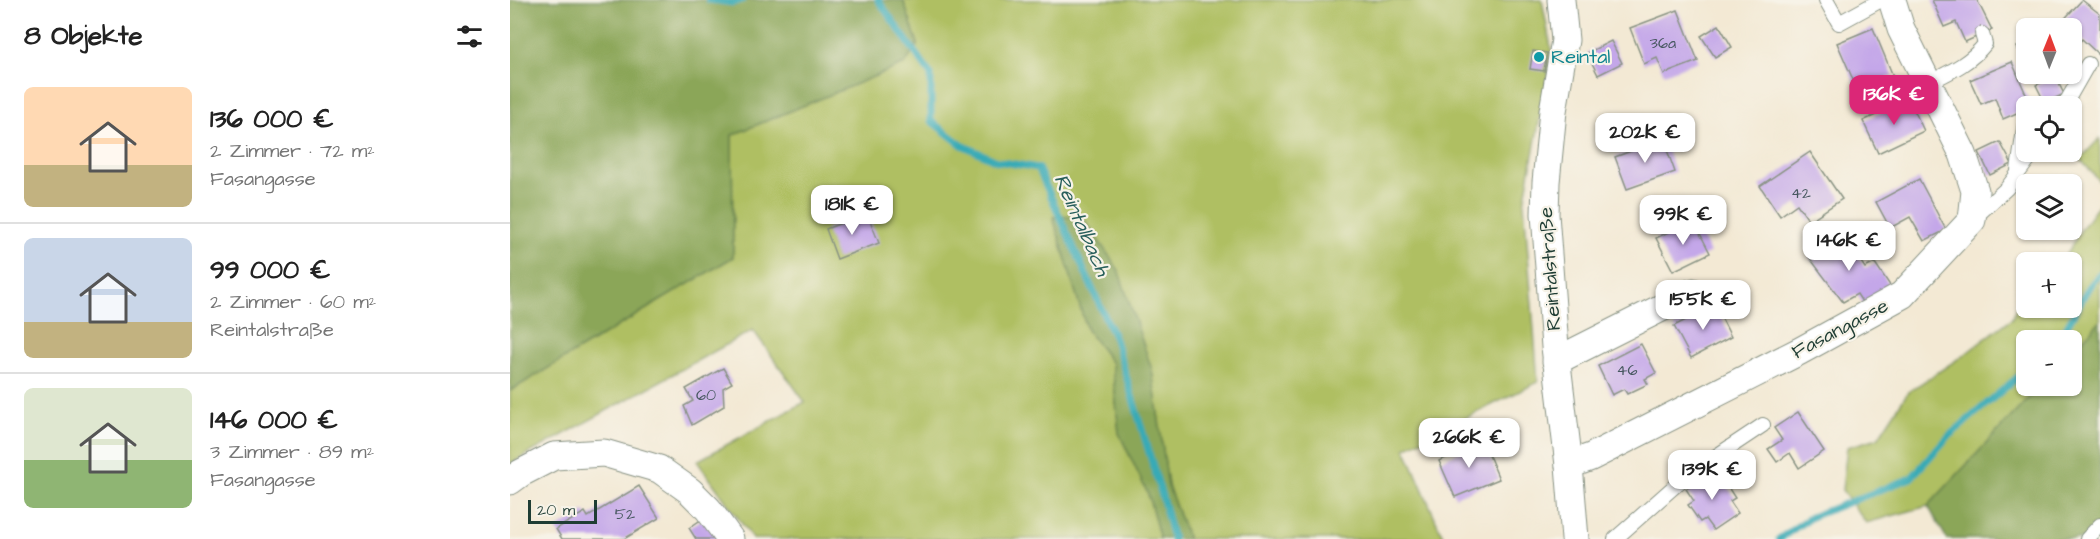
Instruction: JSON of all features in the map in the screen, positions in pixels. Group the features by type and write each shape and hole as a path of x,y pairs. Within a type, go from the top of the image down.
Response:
{"street":[{"name":"Reintalstraße","path":"1561,0 1565,40 1552,123 1545,214 1556,361 1569,465 1575,539"},
{"path":"1892,0 1901,29 1964,154 1975,191 1972,220"},
{"name":"Fasangasse","path":"1569,465 1591,457 1706,399 1902,295 1972,220"},
{"path":"1556,361 1693,292"},
{"path":"510,481 521,472 554,456 604,453 659,469 696,497 730,539"}],"lane":[{"path":"1826,0 1839,23 1881,0"},
{"path":"1928,83 1956,70 1975,57 1985,44 1982,34"},
{"path":"2070,96 2088,64"},
{"path":"2018,173 2020,162"},
{"path":"1972,220 2007,188 2026,162"},
{"path":"1614,539 1685,477 1763,425"},
{"path":"2087,539 2100,525"}],"green space":[{"path":"510,0 903,0 918,44 905,64 732,135 733,257 510,391"},
{"path":"903,0 1542,0 1552,53 1524,203 1538,382 1405,448 1444,539 1188,539 1168,486 1152,370 1082,216 1053,217 1087,330 1112,363 1119,433 1148,494 1160,539 753,539 697,461 805,402 753,330 510,464 510,391 733,257 732,135 905,64 918,44"},
{"path":"2100,138 2100,182 2082,161 2082,157"},
{"path":"2100,203 2100,321 2082,340 2082,330 2016,330 2016,396 2031,396 1928,506 1866,523 1842,490 1847,447 1878,438 1908,392 1964,355 2012,318 2016,309 2016,318 2082,318 2082,252 2068,252 2075,240 2082,240 2082,228"},
{"path":"1082,216 1118,269 1152,370 1168,486 1188,539 1160,539 1148,494 1119,433 1112,363 1087,330 1053,217"},
{"path":"2100,321 2100,539 1947,539 1928,506 2031,396 2082,396 2082,340"}],"building":[{"path":"1932,0 1977,0 1992,30 1965,42 1956,22 1944,27"},
{"path":"2082,0 2100,14 2100,52 2098,54 2082,39 2082,18 2065,18"},
{"path":"1678,10 1698,61 1664,74 1657,58 1644,64 1630,28"},
{"path":"1719,25 1732,47 1715,57 1701,36"},
{"path":"1873,28 1893,76 1858,91 1837,43"},
{"path":"1611,41 1622,63 1598,75 1587,53"},
{"name":"Reintal","path":"1533,51 1547,53 1544,71 1530,69"},
{"path":"2012,62 2016,71 2016,84 2022,84 2027,96 2016,96 2016,113 2003,119 1995,98 1981,104 1970,80"},
{"path":"2059,84 2064,94 2042,96 2036,85"},
{"path":"1909,99 1924,131 1878,153 1863,121"},
{"path":"1663,139 1675,172 1627,189 1615,157"},
{"path":"2000,142 2012,164 1990,175 1979,152"},
{"path":"1810,152 1842,199 1809,221 1797,204 1780,216 1760,186"},
{"path":"1919,179 1946,230 1924,241 1910,217 1890,228 1876,202"},
{"path":"867,213 879,243 837,259 826,229"},
{"path":"1693,220 1710,253 1673,271 1656,238"},
{"path":"1843,234 1865,268 1875,263 1891,287 1864,305 1857,294 1843,302 1809,257"},
{"path":"1715,305 1731,337 1691,358 1674,326"},
{"path":"1641,344 1656,373 1645,379 1648,384 1627,394 1624,389 1612,395 1598,366"},
{"path":"723,368 732,383 723,388 724,406 692,425 684,406 693,401 686,389"},
{"path":"1798,412 1824,451 1799,468 1790,453 1777,462 1768,449 1782,440 1774,428"},
{"path":"1483,441 1499,479 1455,497 1439,461"},
{"path":"1712,472 1719,484 1724,481 1735,498 1730,501 1738,513 1713,530 1705,519 1700,522 1688,505 1694,501 1686,489"},
{"path":"639,486 659,518 624,539 562,539 556,529 585,512 588,517"},
{"path":"705,517 719,539 696,539 689,528"}],"waterway":[{"path":"709,0 733,3 742,0"},
{"name":"Reintalbach","path":"878,0 931,75 931,121 962,145 997,161 1038,168 1115,339 1173,539"},
{"path":"2065,330 2089,287 2100,274"},
{"path":"1779,539 1811,517 1911,478 1949,436 2016,379"}],"place":[{"name":"Reintal","path":"1539,57"}]}
